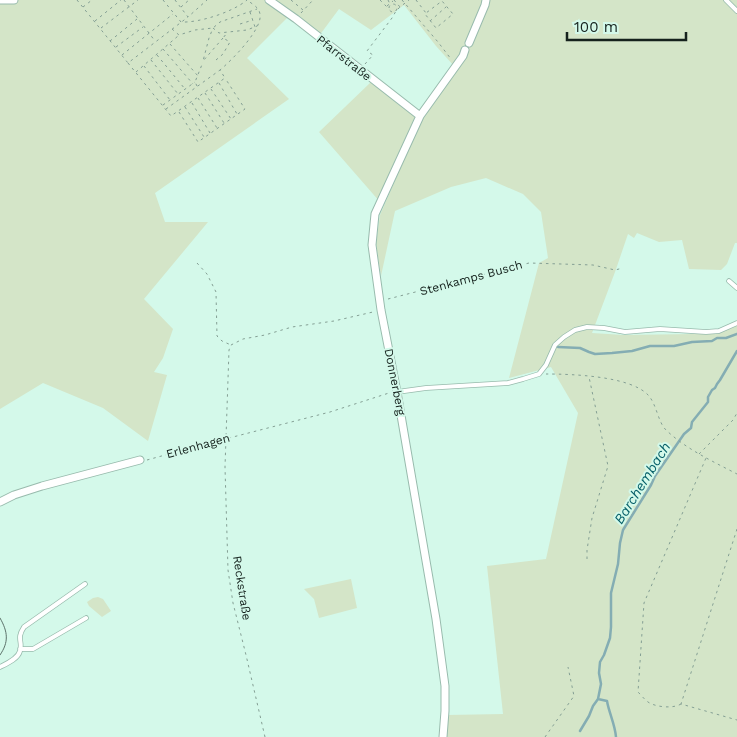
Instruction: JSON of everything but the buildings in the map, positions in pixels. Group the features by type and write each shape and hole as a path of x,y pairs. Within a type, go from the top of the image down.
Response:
{"street":[{"path":"0,0 14,0"},
{"name":"Pfarrstraße","path":"269,0 420,116"},
{"name":"Donnerberg","path":"443,737 446,710 445,686 438,628 381,310 372,245 375,214 420,116 467,46 486,0"},
{"path":"0,502 14,495 42,486 140,460"}],"lane":[{"path":"726,0 737,11"},
{"path":"729,281 737,288"},
{"path":"397,392 426,388 508,383 538,374 546,365 555,345 575,330 587,327 625,332 660,329 706,332 719,331 737,323"},
{"path":"0,667 20,653 20,635 24,627 85,584"},
{"path":"20,649 33,649 86,618"}],"path":[{"path":"77,0 172,116 225,78"},
{"path":"80,3 84,0"},
{"path":"83,7 92,0"},
{"path":"94,22 123,0 155,42"},
{"path":"100,29 138,0"},
{"path":"163,0 181,22"},
{"path":"175,0 188,17"},
{"path":"181,7 189,0"},
{"path":"128,63 207,0"},
{"path":"165,109 220,70 236,56 256,27 261,15 258,8 247,0 220,14 199,21 181,22"},
{"path":"291,0 304,11"},
{"path":"296,20 313,0"},
{"path":"380,0 392,12 409,0"},
{"path":"388,0 390,4 389,10"},
{"path":"386,7 394,0 400,7"},
{"path":"402,0 456,65"},
{"path":"416,0 436,28 453,14 442,1 426,13"},
{"path":"360,70 373,55 367,51 396,10 394,4 390,4"},
{"path":"430,21 446,7"},
{"path":"135,72 179,35 195,30 212,28 220,22 258,8"},
{"path":"250,11 256,27"},
{"path":"121,55 174,14"},
{"path":"110,41 138,19"},
{"path":"240,24 254,20"},
{"path":"116,48 144,26"},
{"path":"212,28 219,33 248,30 256,27"},
{"path":"163,106 195,82 212,28"},
{"path":"172,29 179,35"},
{"path":"203,61 227,32"},
{"path":"216,60 224,54 230,42 223,38"},
{"path":"170,43 198,76"},
{"path":"163,49 193,84"},
{"path":"156,54 185,89"},
{"path":"150,59 178,94"},
{"path":"144,65 170,100"},
{"path":"179,111 198,142 245,109 220,70"},
{"path":"195,82 197,86"},
{"path":"218,83 237,114"},
{"path":"211,88 231,118"},
{"path":"205,93 224,123"},
{"path":"198,97 217,128"},
{"path":"191,102 210,133"},
{"path":"185,107 204,138"},
{"path":"197,263 207,274 216,292 217,336 222,341 231,345 243,339 292,327 334,321 381,310"},
{"name":"Stenkamps Busch","path":"380,302 529,263 593,265 615,270 623,268"},
{"name":"Reckstraße","path":"231,345 229,350 226,438 227,555 233,603 265,737"},
{"path":"538,374 589,376 623,382 637,387 652,402 664,428 677,440 737,474"},
{"path":"587,559 592,518 608,466 589,376"},
{"name":"Erlenhagen","path":"140,460 146,461 226,438 330,412 385,394 397,392"},
{"path":"699,454 733,420 737,413"},
{"path":"706,458 644,603 638,692 648,702 663,707 677,707 681,704 737,529"},
{"path":"545,737 574,696 568,667"},
{"path":"681,704 737,720"}],"green space":[{"path":"0,0 266,0 288,17 247,58 289,99 155,193 165,222 208,222 144,299 173,329 163,358 154,372 167,375 148,441 103,408 43,383 0,409"},
{"path":"271,0 485,0 485,5 462,55 454,66 404,5 371,30 339,9 319,36"},
{"path":"487,0 737,0 737,243 735,243 727,264 721,270 689,269 682,240 659,242 637,233 634,238 628,234 592,333 624,335 694,334 724,331 737,325 737,737 445,737 447,715 503,714 487,566 546,559 578,413 551,367 509,378 539,263 548,258 541,212 523,194 486,178 451,187 395,211 381,276 376,244 380,215 411,144 420,117 464,57"},
{"path":"371,82 418,117 380,202 319,132"},
{"path":"351,579 357,608 319,618 314,599 304,589"},
{"path":"98,597 103,599 111,611 102,617 87,602"}],"waterway":[{"path":"558,347 580,348 595,354 612,353 632,351 650,346 674,346 692,342 712,341 717,338 726,338 737,334"},
{"name":"Barchembach","path":"616,737 607,701 598,699 601,684 600,662 610,638 611,593 623,530 655,476 708,402 708,397 737,351"},
{"name":"Barchembach","path":"580,731 598,699"}],"tram line":[{"path":"0,618 5,628 6,637 5,646 0,655"}]}
